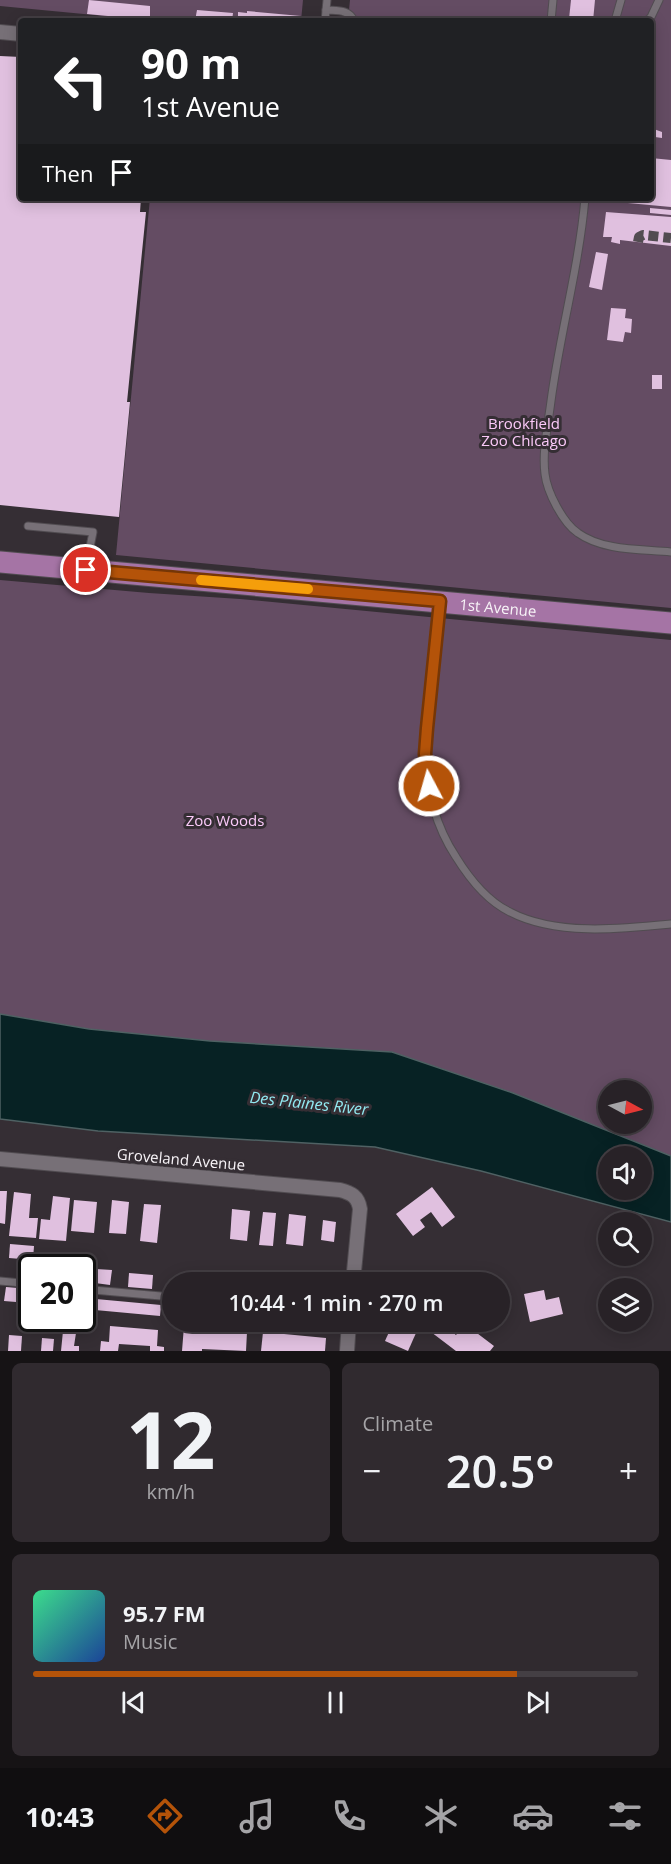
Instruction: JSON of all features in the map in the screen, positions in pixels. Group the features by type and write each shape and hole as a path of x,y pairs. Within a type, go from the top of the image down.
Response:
{"main road":[{"name":"1st Avenue","path":"0,562 671,623"}],"street":[{"path":"0,32 18,34"},
{"name":"Groveland Avenue","path":"0,1159 340,1190 357,1198 360,1209 354,1272"},
{"path":"347,1351 349,1332"}],"lane":[{"path":"325,18 327,0"},
{"path":"551,18 553,0"},
{"path":"616,18 621,0"},
{"path":"650,18 659,0"},
{"path":"326,10 345,11 352,18"},
{"path":"585,201 579,246 553,388 545,455 545,478 556,505 578,534 592,541 613,546 671,552"},
{"path":"28,526 93,532 86,570"},
{"path":"440,601 425,754 436,815 447,844 465,872 486,894 509,912 538,922 596,930 671,924"},
{"path":"0,1281 18,1283"},
{"path":"96,1290 162,1296"}],"green space":[{"path":"0,0 303,0 301,18 126,18 0,6"},
{"name":"Brookfield Zoo Chicago","path":"350,0 671,0 671,608 116,555 150,201 654,201 654,18 348,18"},
{"name":"Zoo Woods","path":"0,580 240,599 671,640 671,1156 652,1149 652,1146 644,1146 612,1134 652,1134 652,1080 598,1080 598,1129 392,1052 210,1041 89,1029 0,1014"}],"water":[{"name":"Des Plaines River","path":"0,1014 89,1029 210,1041 392,1052 513,1093 598,1127 598,1134 616,1134 646,1146 598,1146 598,1200 652,1200 652,1148 671,1156 671,1222 652,1217 652,1212 634,1212 481,1171 375,1147 98,1131 0,1119"}],"building":[{"path":"89,0 150,6 150,18 87,14"},
{"path":"571,0 595,0 593,18 569,18"},
{"path":"197,10 233,13 232,18 196,18"},
{"path":"247,11 301,16 301,18 238,18 238,12 247,13"},
{"path":"0,56 18,57 18,201 141,201 140,212 146,212 127,402 130,402 119,517 0,505"},
{"path":"654,129 662,132 662,138 655,137 654,142"},
{"path":"654,158 671,160 671,207 617,202 654,201"},
{"path":"650,208 671,210 671,215 650,213"},
{"path":"606,212 671,217 671,246 620,240 620,244 611,242 612,237 603,237"},
{"path":"596,252 608,254 602,290 589,287"},
{"path":"611,308 626,309 625,318 632,319 631,333 625,332 623,342 607,340"},
{"path":"652,375 662,375 662,389 652,389"},
{"path":"432,1187 455,1217 442,1227 431,1212 420,1220 425,1227 413,1236 396,1214"},
{"path":"0,1191 7,1191 5,1224 0,1223"},
{"path":"14,1192 31,1194 29,1218 38,1218 36,1238 9,1236"},
{"path":"53,1196 70,1198 66,1241 39,1239 41,1219 50,1220"},
{"path":"74,1200 97,1202 94,1233 71,1231"},
{"path":"112,1200 129,1202 126,1234 109,1233"},
{"path":"144,1204 161,1205 157,1243 140,1241"},
{"path":"232,1209 250,1211 247,1241 230,1239"},
{"path":"263,1212 276,1213 273,1246 259,1245"},
{"path":"289,1214 306,1216 303,1246 286,1244"},
{"path":"323,1220 336,1222 334,1242 321,1240"},
{"path":"10,1244 34,1246 33,1254 18,1254 18,1259 9,1258"},
{"path":"40,1252 64,1254 40,1254"},
{"path":"96,1269 112,1270 110,1285 96,1283"},
{"path":"129,1273 153,1275 152,1289 128,1287"},
{"path":"6,1287 18,1288 18,1302 4,1301"},
{"path":"544,1290 546,1300 559,1297 563,1314 530,1322 524,1294"},
{"path":"96,1299 161,1305 160,1316 96,1310"},
{"path":"110,1326 158,1330 157,1346 164,1347 164,1351 150,1351 150,1346 119,1344 118,1351 100,1351 101,1341 109,1342"},
{"path":"63,1332 76,1333 74,1346 79,1346 79,1351 61,1351"},
{"path":"184,1332 247,1332 246,1351 202,1349 202,1351 182,1351"},
{"path":"263,1332 326,1338 325,1351 261,1351"},
{"path":"389,1332 416,1333 408,1351 385,1341"},
{"path":"431,1332 452,1332 456,1335 458,1332 476,1332 494,1346 490,1351 456,1351"},
{"path":"9,1335 22,1336 21,1351 8,1351"},
{"path":"42,1338 54,1339 53,1351 41,1351"}],"tunnel":[{"path":"638,242 639,237 643,235 671,238"}],"slow traffic":[{"path":"201,580 308,589"}],"route":[{"path":"86,570 440,601 425,754 429,786"}]}
